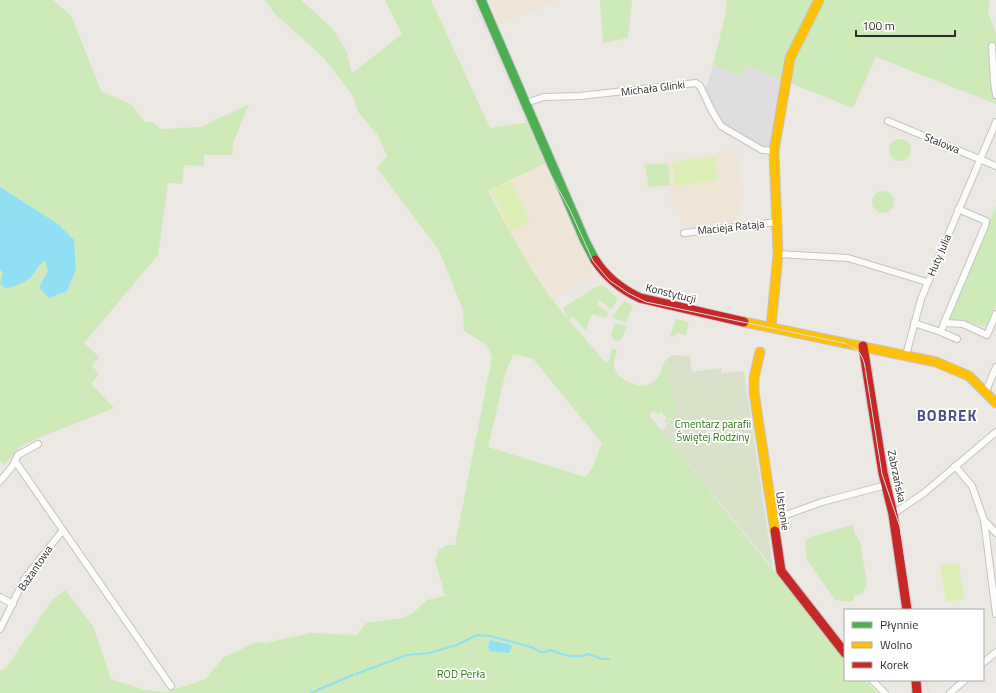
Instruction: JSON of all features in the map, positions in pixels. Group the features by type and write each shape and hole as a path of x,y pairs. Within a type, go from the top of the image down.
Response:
{"street":[{"name":"Konstytucji","path":"481,0 585,241 594,260 610,279 632,294 652,302 906,355 952,367 969,376 986,391 996,403"},
{"path":"771,327 778,254 778,222 774,151 790,58 819,0"},
{"path":"992,46 996,94"},
{"name":"Michała Glinki","path":"526,103 544,96 580,96 696,83 700,86 721,126 762,150 774,151"},
{"name":"Stalowa","path":"888,121 996,166"},
{"name":"Huty Julia","path":"906,355 927,282 996,122"},
{"path":"941,332 986,221 958,209"},
{"name":"Macieja Rataja","path":"684,233 778,222"},
{"path":"778,254 848,258 927,282"},
{"path":"944,323 963,324 988,334 996,314"},
{"path":"914,323 957,339"},
{"name":"Zabrzańska","path":"863,346 886,484 893,514 908,609"},
{"name":"Ustronie","path":"760,352 754,378 754,392 772,520 781,571 844,650"},
{"path":"986,391 996,367"},
{"path":"893,514 924,493 996,432"},
{"path":"0,481 18,455 38,444"},
{"path":"15,461 171,686"},
{"path":"955,466 972,486 984,520 996,614"},
{"path":"772,520 822,502 886,484"},
{"path":"984,520 996,533"},
{"name":"Bażantowa","path":"0,629 26,578 63,530"},
{"path":"0,598 12,604"},
{"path":"984,662 996,652"},
{"path":"873,681 885,693"},
{"path":"916,681 916,693"},
{"path":"950,693 963,681"}],"shaded area":[{"path":"489,0 560,0 498,25"},
{"path":"713,65 740,76 745,65 786,80 774,151 762,150 721,126 704,94"},
{"path":"736,150 744,200 738,202 740,220 682,227 681,208 672,209 671,186 647,189 642,164"},
{"path":"544,165 595,277 552,300 524,257 488,191"}],"green space":[{"path":"0,0 53,0 72,17 101,91 132,105 145,122 152,122 161,129 201,127 249,104 233,143 232,155 204,155 204,166 184,165 182,184 168,183 158,255 84,343 99,357 92,366 99,374 91,384 114,408 38,438 20,447 4,465 0,461"},
{"name":"ROD Perła","path":"265,0 301,0 333,29 347,52 352,73 402,34 385,0 431,0 490,128 532,122 550,161 488,191 535,274 568,319 563,308 596,287 603,285 618,299 611,309 600,300 597,304 609,314 605,318 592,314 587,326 587,332 573,317 569,320 606,363 609,361 612,348 617,350 614,366 619,375 628,382 640,386 650,384 659,375 666,360 676,413 666,424 664,422 667,418 661,412 658,415 654,411 649,415 844,657 844,681 866,681 877,693 0,693 0,671 6,668 53,599 65,590 93,626 111,679 142,689 163,692 206,679 224,657 257,642 265,643 311,633 357,635 366,623 403,618 412,614 427,600 445,596 435,560 439,550 448,545 455,545 492,357 487,345 464,331 463,310 439,250 377,168 387,156 377,134 358,112 353,96 324,58 274,13","holes":["513,354 533,359 602,443 592,469 585,477 488,447 505,375"]},
{"path":"600,0 632,0 628,38 603,43"},
{"path":"727,0 990,0 988,12 996,33 996,104 876,57 853,108 745,65 740,76 713,65 726,12"},
{"path":"900,139 908,142 911,150 908,158 900,161 892,158 889,150 892,142"},
{"path":"715,157 718,180 675,186 672,162"},
{"path":"668,163 670,185 649,187 645,165"},
{"path":"511,181 530,221 511,231 491,190"},
{"path":"883,191 891,194 894,202 891,210 883,213 875,210 872,202 875,194"},
{"path":"996,206 996,306 987,328 948,318"},
{"path":"624,301 633,306 626,323 612,317"},
{"path":"676,319 689,322 686,335 677,333 674,337 670,336"},
{"path":"615,323 627,326 622,339 618,341 614,340 611,335"},
{"name":"Cmentarz parafii Świętej Rodziny","path":"672,355 690,356 692,372 721,368 722,373 744,371 773,568 662,431 676,413 666,360"},
{"path":"853,525 855,534 860,542 867,584 862,594 854,595 854,600 850,602 835,600 807,560 805,541 810,537"},
{"path":"959,563 965,599 946,602 940,566"}],"water":[{"path":"0,187 58,224 74,240 76,270 67,291 49,298 39,287 48,271 45,260 25,282 6,288 0,284 3,273 0,269"},
{"path":"490,640 511,645 512,647 509,653 490,651 488,647"}],"waterway":[{"path":"356,674 407,655 429,653 457,645 477,635 490,636 531,647 541,652 550,650 564,655 575,656 589,654 602,659 609,659"},
{"path":"310,693 353,675"}],"tram line":[{"path":"473,0 543,161 570,210 593,261 609,280 628,293 646,302 844,343 859,352 863,358 865,367 882,474 900,527 913,609"},
{"path":"927,681 928,693"}],"traffic: fast":[{"path":"481,0 585,241 595,260"}],"traffic: slow":[{"path":"771,327 778,254 774,151 790,58 819,0"},
{"path":"744,322 936,362 969,376 996,403"},
{"path":"760,352 754,378 754,392 775,531"}],"traffic: jam":[{"path":"595,260 614,282 626,291 640,298 744,322"},
{"path":"863,346 883,473 893,514 907,609"},
{"path":"775,531 781,571 844,652"},
{"path":"916,681 917,693"}],"district":[{"name":"BOBREK","path":"947,415"}]}
